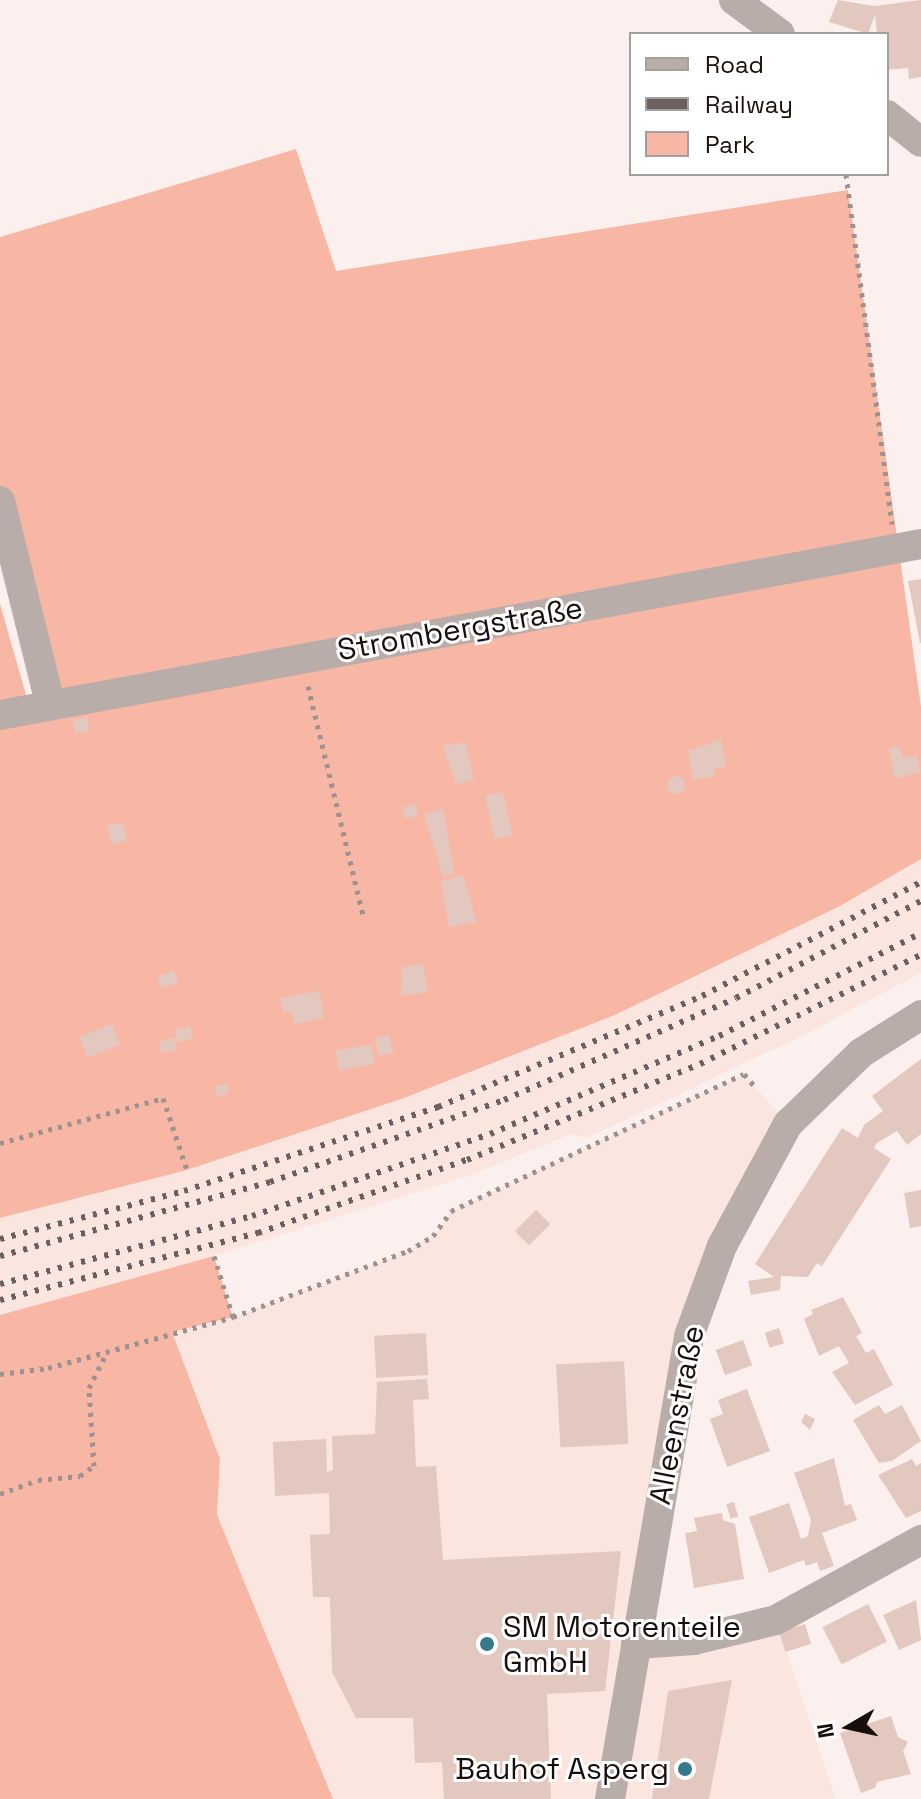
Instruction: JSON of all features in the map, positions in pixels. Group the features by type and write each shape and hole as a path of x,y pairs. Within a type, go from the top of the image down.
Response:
{"street":[{"path":"734,0 777,32"},
{"path":"889,117 921,142"},
{"path":"0,501 50,703"},
{"name":"Strombergstraße","path":"0,715 50,703 908,546"},
{"name":"Alleenstraße","path":"610,1799 689,1336 722,1246 788,1124 861,1053 921,1015"},
{"path":"636,1644 694,1640 776,1620 921,1540"}],"path":[{"path":"846,176 908,546"},
{"path":"302,658 364,919"},
{"path":"0,1374 108,1351 233,1317 408,1251 433,1236 451,1211 744,1074 756,1088"},
{"path":"0,1143 163,1098 187,1170"},
{"path":"214,1256 233,1317"},
{"path":"0,1494 38,1480 80,1476 94,1466 89,1388 108,1351"}],"shaded area":[{"path":"921,859 921,973 806,1034 587,1138 572,1134 468,1176 214,1256 0,1315 0,1218 187,1169 404,1098 615,1015 840,906"},
{"path":"744,1074 788,1124 722,1246 637,1644 776,1620 836,1799 333,1799 217,1515 220,1459 172,1332 233,1317 408,1251 433,1236 451,1211"}],"green space":[{"path":"296,149 336,271 848,190 921,707 921,859 840,906 615,1015 404,1098 187,1170 0,1218 0,715 50,702 0,501 0,237"},
{"path":"0,604 28,702 0,707"},
{"path":"214,1256 233,1317 172,1332 220,1459 217,1515 333,1799 0,1799 0,1315"}],"building":[{"path":"838,0 874,6 921,0 921,77 909,79 908,68 889,70 889,32 877,32 875,15 869,32 829,22"},
{"path":"921,579 921,643 920,643 908,581"},
{"path":"87,717 90,731 75,734 72,720"},
{"path":"721,739 726,766 714,769 715,776 693,780 688,751"},
{"path":"466,742 473,780 456,784 443,746"},
{"path":"900,746 902,758 917,755 920,772 894,779 889,748"},
{"path":"676,776 685,785 676,794 667,785"},
{"path":"503,792 512,835 495,839 485,796"},
{"path":"415,804 418,816 405,819 402,807"},
{"path":"443,809 454,874 443,876 424,814"},
{"path":"122,822 127,840 112,845 107,826"},
{"path":"463,876 477,922 449,927 441,880"},
{"path":"423,964 428,992 401,996 402,967"},
{"path":"174,971 178,983 162,989 158,976"},
{"path":"319,991 324,1018 294,1024 291,1011 283,1013 280,998"},
{"path":"112,1024 120,1044 88,1058 80,1037"},
{"path":"190,1026 193,1039 177,1042 174,1030"},
{"path":"389,1035 393,1053 378,1056 374,1038"},
{"path":"174,1038 177,1050 161,1054 158,1042"},
{"path":"371,1044 375,1064 339,1071 336,1051"},
{"path":"921,1059 921,1134 907,1145 897,1131 877,1143 874,1148 891,1159 822,1266 817,1263 808,1277 781,1276 780,1290 751,1295 748,1281 774,1277 755,1264 842,1128 858,1138 864,1125 883,1111 872,1096"},
{"path":"227,1084 229,1093 217,1097 214,1087"},
{"path":"921,1190 921,1226 910,1228 904,1193"},
{"path":"536,1210 550,1224 529,1245 515,1231"},
{"path":"843,1297 862,1333 856,1336 866,1353 874,1349 893,1385 855,1405 832,1372 849,1363 839,1346 819,1356 804,1319 813,1314 811,1310"},
{"path":"779,1328 784,1343 770,1348 765,1333"},
{"path":"426,1333 428,1375 376,1378 374,1336"},
{"path":"743,1340 752,1365 725,1375 716,1350"},
{"path":"624,1361 628,1444 560,1447 556,1365"},
{"path":"427,1379 429,1399 413,1400 416,1467 436,1466 443,1560 621,1551 605,1691 547,1694 551,1799 444,1799 442,1762 415,1763 413,1718 356,1718 332,1672 330,1597 313,1597 310,1535 330,1534 329,1493 275,1496 273,1442 326,1439 327,1472 333,1470 332,1436 375,1434 377,1382"},
{"path":"747,1389 770,1451 727,1467 710,1419 723,1414 718,1400"},
{"path":"879,1405 885,1414 902,1405 921,1441 892,1461 879,1463 853,1420"},
{"path":"805,1414 815,1419 810,1430 801,1422"},
{"path":"834,1458 845,1506 851,1504 857,1520 822,1533 834,1566 820,1571 817,1562 806,1566 804,1560 769,1573 749,1517 789,1503 801,1539 808,1536 811,1520 794,1473"},
{"path":"912,1459 916,1466 921,1463 921,1511 906,1518 878,1475"},
{"path":"734,1502 738,1516 730,1519 726,1504"},
{"path":"722,1513 723,1520 735,1524 744,1579 694,1588 685,1533 697,1531 694,1518"},
{"path":"916,1600 921,1640 899,1650 883,1615"},
{"path":"868,1604 887,1641 842,1665 823,1627"},
{"path":"805,1624 811,1644 785,1652 779,1632"},
{"name":"Bauhof Asperg","path":"732,1680 709,1799 652,1799 668,1691"},
{"path":"891,1716 898,1737 908,1742 903,1751 911,1774 877,1782 875,1788 861,1793 840,1733"}],"railway":[{"path":"0,1239 184,1191 438,1107 702,996 921,882"},
{"path":"0,1256 270,1182 504,1100 736,998 921,901"},
{"path":"0,1284 252,1216 490,1134 719,1036 921,933"},
{"path":"0,1300 258,1233 467,1160 700,1064 921,955"}],"place":[{"name":"SM Motorenteile GmbH","path":"487,1644"},
{"name":"Bauhof Asperg","path":"685,1769"}]}
